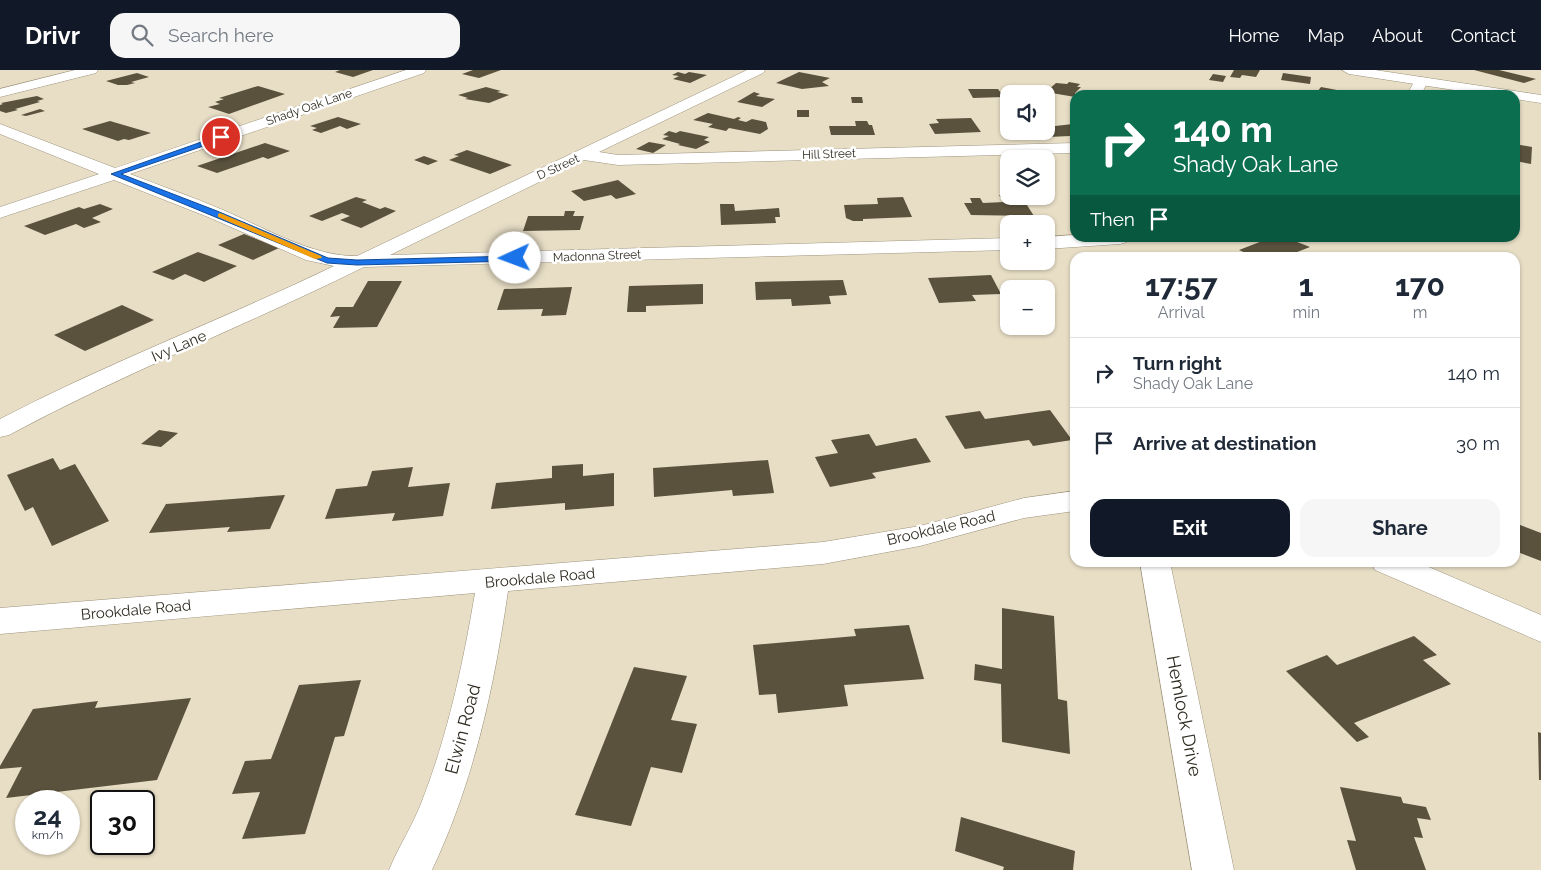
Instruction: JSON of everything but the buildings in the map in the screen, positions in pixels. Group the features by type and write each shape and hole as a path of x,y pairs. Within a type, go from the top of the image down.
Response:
{"street":[{"path":"0,93 91,70"},
{"name":"Shady Oak Lane","path":"0,212 419,70"},
{"name":"D Street","path":"357,263 583,156 758,70"},
{"path":"1348,70 1481,90"},
{"path":"1416,90 1421,81"},
{"path":"1520,96 1541,99"},
{"name":"Madonna Street","path":"0,129 214,213 313,256 327,260 357,263 1000,244"},
{"name":"Hill Street","path":"583,156 618,160 1070,148"},
{"path":"1055,242 1070,241"},
{"name":"Ivy Lane","path":"0,429 59,398 236,321 357,263"},
{"name":"Brookdale Road","path":"0,622 823,553 920,536 1024,508 1070,502"},
{"name":"Hemlock Drive","path":"1156,567 1214,870"},
{"path":"1398,567 1541,629"},
{"name":"Elwin Road","path":"410,870 426,841 454,768 473,699 493,582"}],"slow traffic":[{"path":"220,215 318,258"}],"route":[{"path":"221,137 114,174 214,213 313,256 327,260 357,263 515,258"}]}
